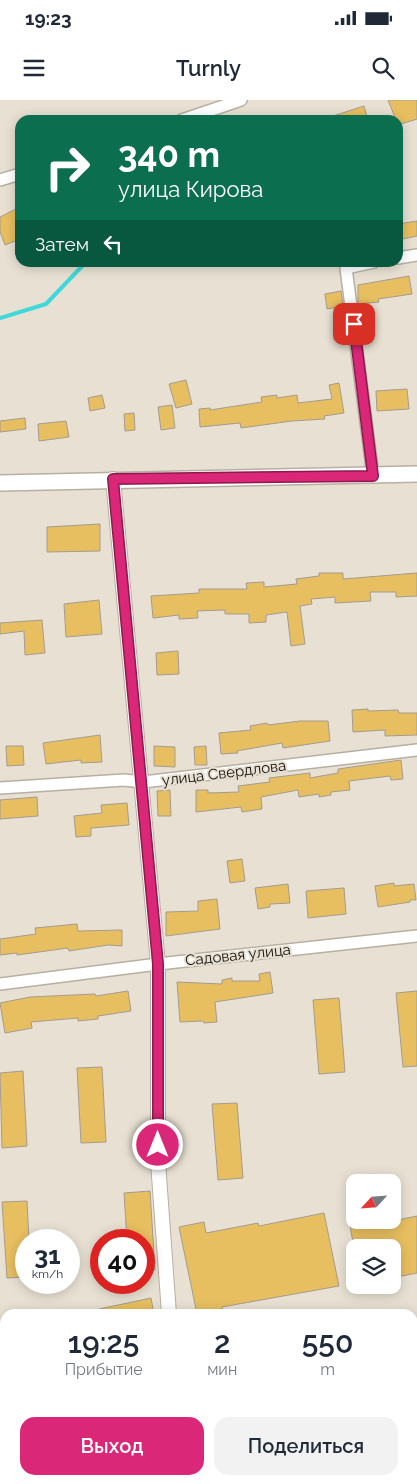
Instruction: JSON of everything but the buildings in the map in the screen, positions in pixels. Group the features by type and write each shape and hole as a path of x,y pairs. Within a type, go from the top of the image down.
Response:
{"main road":[{"path":"0,483 113,479 417,474"}],"street":[{"path":"197,115 241,100"},
{"path":"0,180 15,176"},
{"path":"403,257 417,255"},
{"path":"351,267 346,268 373,476"},
{"path":"113,479 143,782 158,964 158,1162 169,1309"},
{"name":"улица Свердлова","path":"0,788 124,780 143,782 417,750"},
{"name":"Садовая улица","path":"0,984 158,964 417,936"}],"waterway":[{"path":"0,318 46,304 81,267"}],"route":[{"path":"158,1145 158,964 141,763 113,479 373,476 354,324"}]}
